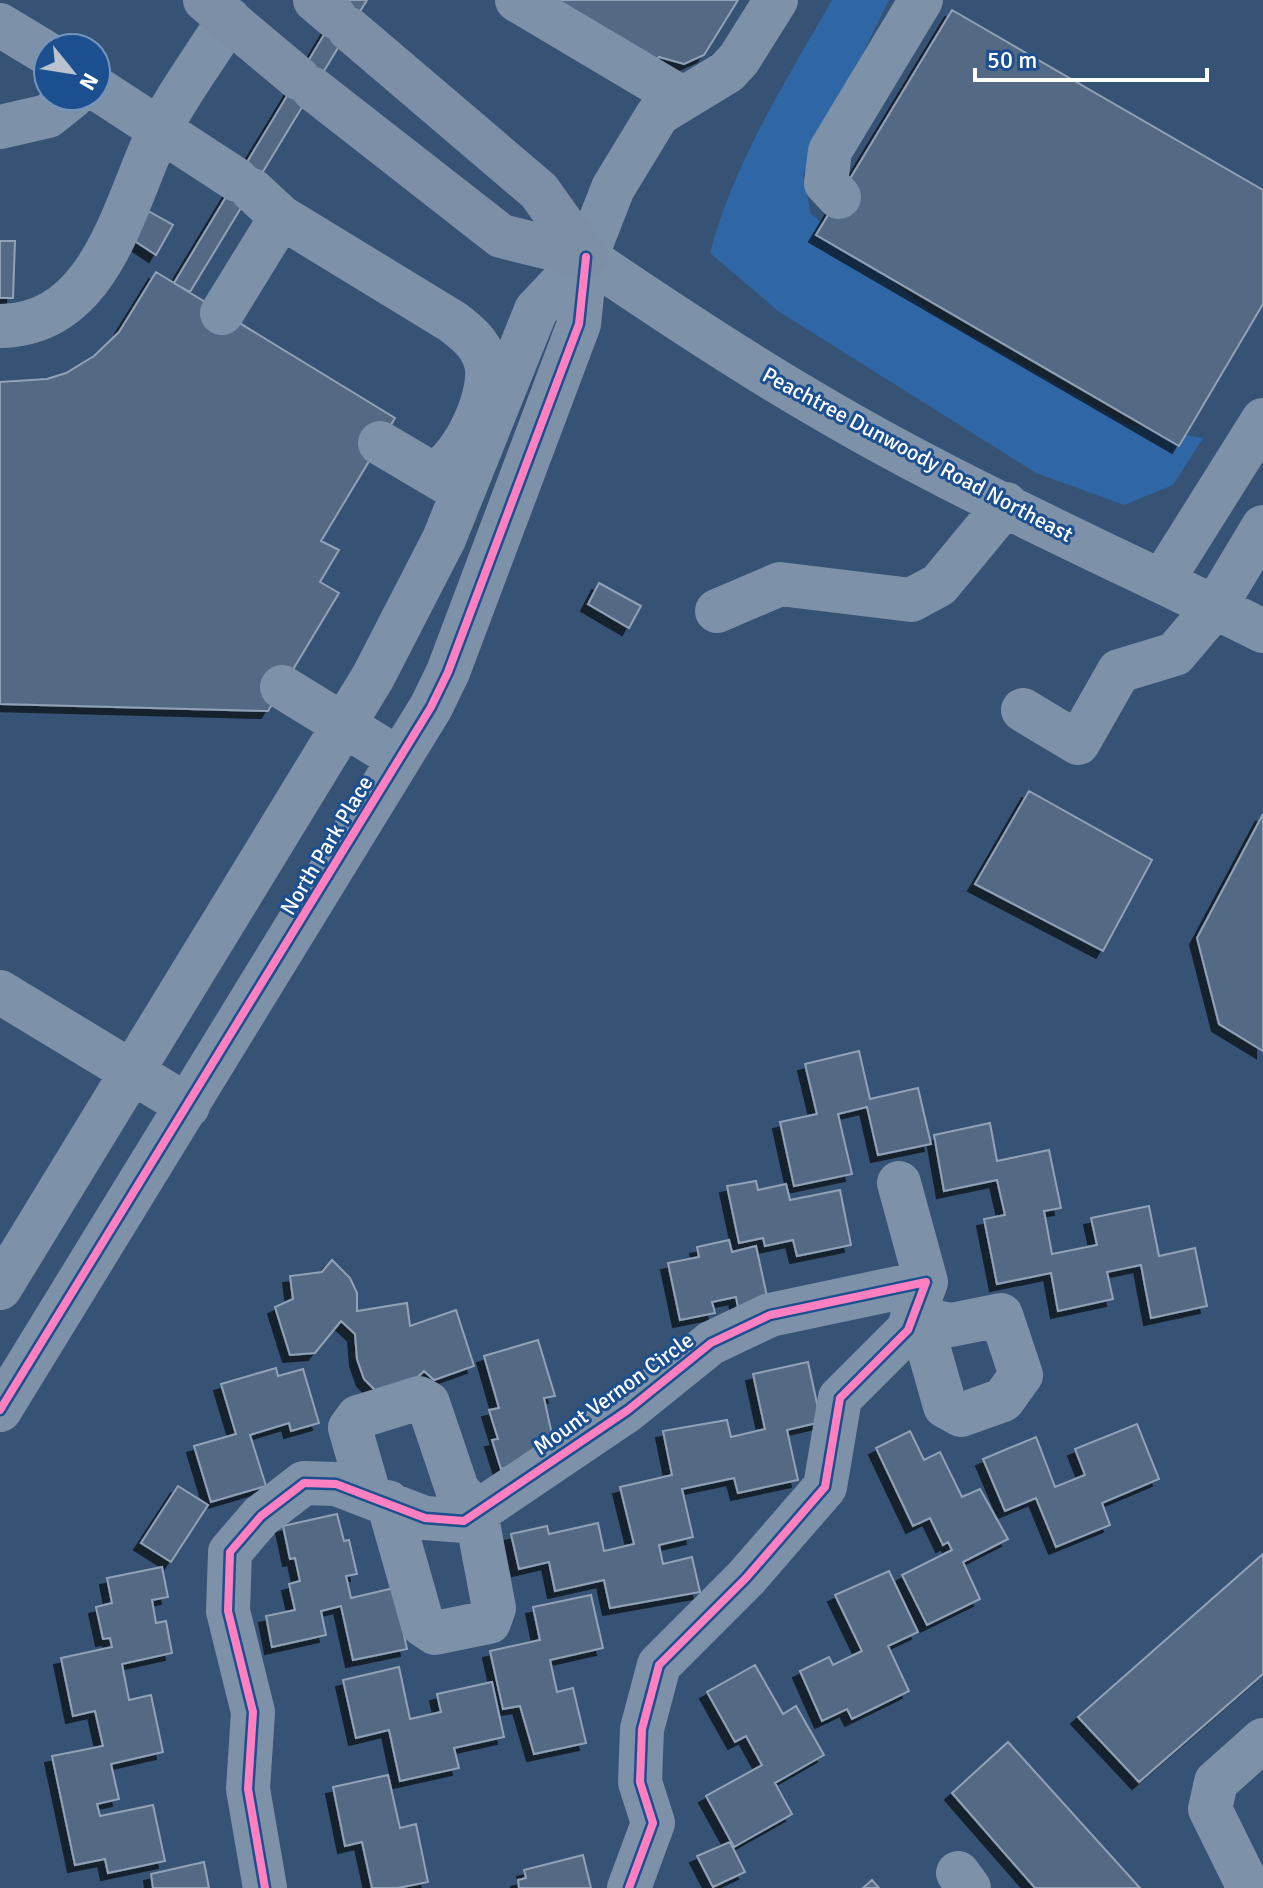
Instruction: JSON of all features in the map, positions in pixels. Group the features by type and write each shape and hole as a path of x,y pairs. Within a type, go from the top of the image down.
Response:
{"main road":[{"name":"Peachtree Dunwoody Road Northeast","path":"217,10 306,84 501,236 586,257"},
{"name":"Peachtree Dunwoody Road Northeast","path":"333,15 539,191 586,257"}],"street":[{"path":"517,0 682,98"},
{"path":"448,483 536,310 586,257 613,188 658,114 713,82 733,66 776,0"},
{"path":"839,197 826,183 830,151 921,0"},
{"path":"0,326 22,326 64,308 97,272 217,10"},
{"path":"0,25 32,44"},
{"path":"73,1294 10,1272 344,724 407,614 448,483 451,463 467,438 486,389 487,362 482,352 453,322 112,98"},
{"path":"0,127 48,116 53,112"},
{"path":"222,313 257,195"},
{"name":"Peachtree Dunwoody Road Northeast","path":"586,257 675,318 817,405 1006,504 1263,631"},
{"name":"North Park Place","path":"0,1410 399,759 448,672 579,324 586,257"},
{"path":"1162,581 1246,483 1263,420"},
{"path":"380,443 448,483 509,511"},
{"path":"717,611 780,584 911,600 939,585 1006,504"},
{"path":"1023,710 1078,743 1119,671 1175,654 1215,607 1263,527"},
{"path":"282,687 399,759"},
{"path":"0,992 188,1106"},
{"path":"629,1888 653,1823 640,1782 642,1729 659,1665 746,1578 825,1487 840,1398 908,1330 919,1305 899,1183"},
{"name":"Mount Vernon Circle","path":"265,1888 248,1789 253,1712 228,1611 230,1552 261,1516 304,1483 336,1484 425,1518 464,1521 628,1410 711,1343 770,1315 919,1305"},
{"path":"419,1398 428,1403 457,1489 476,1513 494,1608 489,1622 435,1633 423,1625 378,1498 350,1428 358,1417 419,1398"},
{"path":"1249,1888 1210,1809 1216,1782 1263,1740"}],"shaded area":[{"path":"832,0 889,0 803,175 811,214 932,313 1127,424 1203,438 1173,485 1124,505 1036,473 778,311 710,253 720,219 747,154"}],"building":[{"path":"345,0 367,0 190,292 174,283"},
{"path":"543,0 738,0 704,55 684,64 659,57 652,67"},
{"path":"952,10 1263,190 1263,304 1179,446 816,235"},
{"path":"143,208 173,225 156,255 127,236"},
{"path":"0,241 15,241 13,298 0,298"},
{"path":"156,272 395,418 321,541 339,550 320,582 339,593 268,711 0,704 0,382 47,379 66,373 94,356 119,332"},
{"path":"599,583 641,606 629,628 588,604"},
{"path":"1029,791 1152,860 1103,951 975,884"},
{"path":"1263,814 1263,1051 1219,1024 1197,938"},
{"path":"859,1051 870,1099 918,1088 931,1144 878,1155 867,1107 838,1114 852,1174 794,1186 780,1122 817,1114 805,1064"},
{"path":"990,1123 997,1161 1049,1150 1061,1208 1044,1211 1052,1254 1097,1245 1091,1218 1149,1206 1159,1256 1195,1248 1207,1306 1151,1318 1141,1265 1107,1272 1113,1299 1058,1311 1051,1273 997,1284 984,1219 1005,1215 997,1180 944,1191 934,1135"},
{"path":"756,1181 758,1190 786,1184 790,1200 840,1190 851,1245 797,1256 793,1240 765,1246 763,1238 739,1243 727,1186"},
{"path":"729,1240 732,1252 756,1246 768,1301 738,1307 736,1297 712,1302 715,1313 680,1320 668,1263 699,1257 697,1247"},
{"path":"332,1260 350,1278 357,1293 357,1311 407,1303 410,1326 456,1310 474,1366 434,1380 424,1371 410,1385 379,1394 364,1379 357,1359 355,1334 341,1321 315,1353 290,1355 275,1307 293,1299 290,1276 322,1272"},
{"path":"538,1340 555,1396 544,1398 556,1453 501,1469 492,1440 498,1439 489,1410 499,1408 484,1356"},
{"path":"808,1362 821,1422 787,1430 798,1480 738,1493 734,1478 682,1489 693,1537 659,1545 663,1564 692,1557 700,1592 610,1608 604,1580 555,1591 549,1562 519,1569 511,1534 547,1526 549,1534 598,1523 604,1551 634,1544 620,1487 672,1475 663,1431 727,1420 731,1437 765,1429 753,1374"},
{"path":"276,1368 278,1376 303,1369 319,1423 291,1431 289,1423 250,1435 266,1486 211,1502 194,1446 236,1434 221,1384"},
{"path":"1137,1424 1159,1479 1102,1503 1110,1525 1056,1547 1036,1498 1005,1511 983,1459 1036,1437 1055,1487 1085,1475 1075,1449"},
{"path":"910,1431 924,1460 940,1452 962,1497 980,1489 1008,1539 963,1562 980,1599 927,1625 902,1575 952,1550 948,1542 943,1545 930,1518 913,1526 876,1448"},
{"path":"178,1486 208,1505 171,1562 141,1543"},
{"path":"337,1514 344,1541 349,1540 357,1574 346,1576 351,1598 394,1588 407,1649 353,1660 341,1606 321,1611 326,1635 272,1647 266,1616 295,1610 289,1584 300,1581 295,1558 290,1559 283,1526"},
{"path":"1263,1554 1263,1674 1139,1782 1078,1717"},
{"path":"162,1567 168,1597 152,1600 156,1623 166,1621 172,1653 122,1664 129,1700 151,1695 163,1752 111,1764 119,1799 97,1804 100,1816 153,1805 165,1861 108,1873 105,1859 75,1865 52,1756 103,1746 95,1711 73,1716 61,1658 112,1647 110,1638 103,1639 96,1607 112,1603 107,1578"},
{"path":"889,1571 918,1632 888,1646 909,1691 852,1719 847,1709 822,1721 800,1671 829,1657 833,1665 862,1651 835,1595"},
{"path":"591,1595 603,1648 550,1660 557,1692 573,1688 586,1743 534,1754 520,1706 503,1709 490,1651 540,1640 533,1607"},
{"path":"755,1665 783,1714 796,1706 824,1755 775,1783 792,1814 734,1847 706,1796 762,1765 746,1736 735,1742 707,1692"},
{"path":"399,1667 410,1719 441,1712 437,1694 492,1682 504,1737 454,1748 459,1768 400,1781 389,1730 356,1738 343,1680"},
{"path":"1008,1742 1140,1888 1035,1888 952,1793"},
{"path":"388,1775 400,1828 416,1824 428,1882 398,1888 372,1888 362,1842 345,1846 333,1787"},
{"path":"730,1842 745,1872 713,1887 697,1856"},
{"path":"583,1855 591,1888 519,1888 518,1880 526,1878 524,1870"},
{"path":"204,1862 209,1888 153,1888 151,1874"},
{"path":"872,1880 879,1888 863,1888"}],"cycle path":[{"path":"0,1410 431,707 448,672 579,324 586,257"},
{"path":"265,1888 248,1789 253,1712 228,1611 230,1552 261,1516 304,1483 336,1484 425,1518 464,1521 628,1410 711,1343 770,1315 926,1282 908,1330 840,1398 825,1487 746,1578 659,1665 642,1729 640,1782 653,1823 629,1888"}]}
